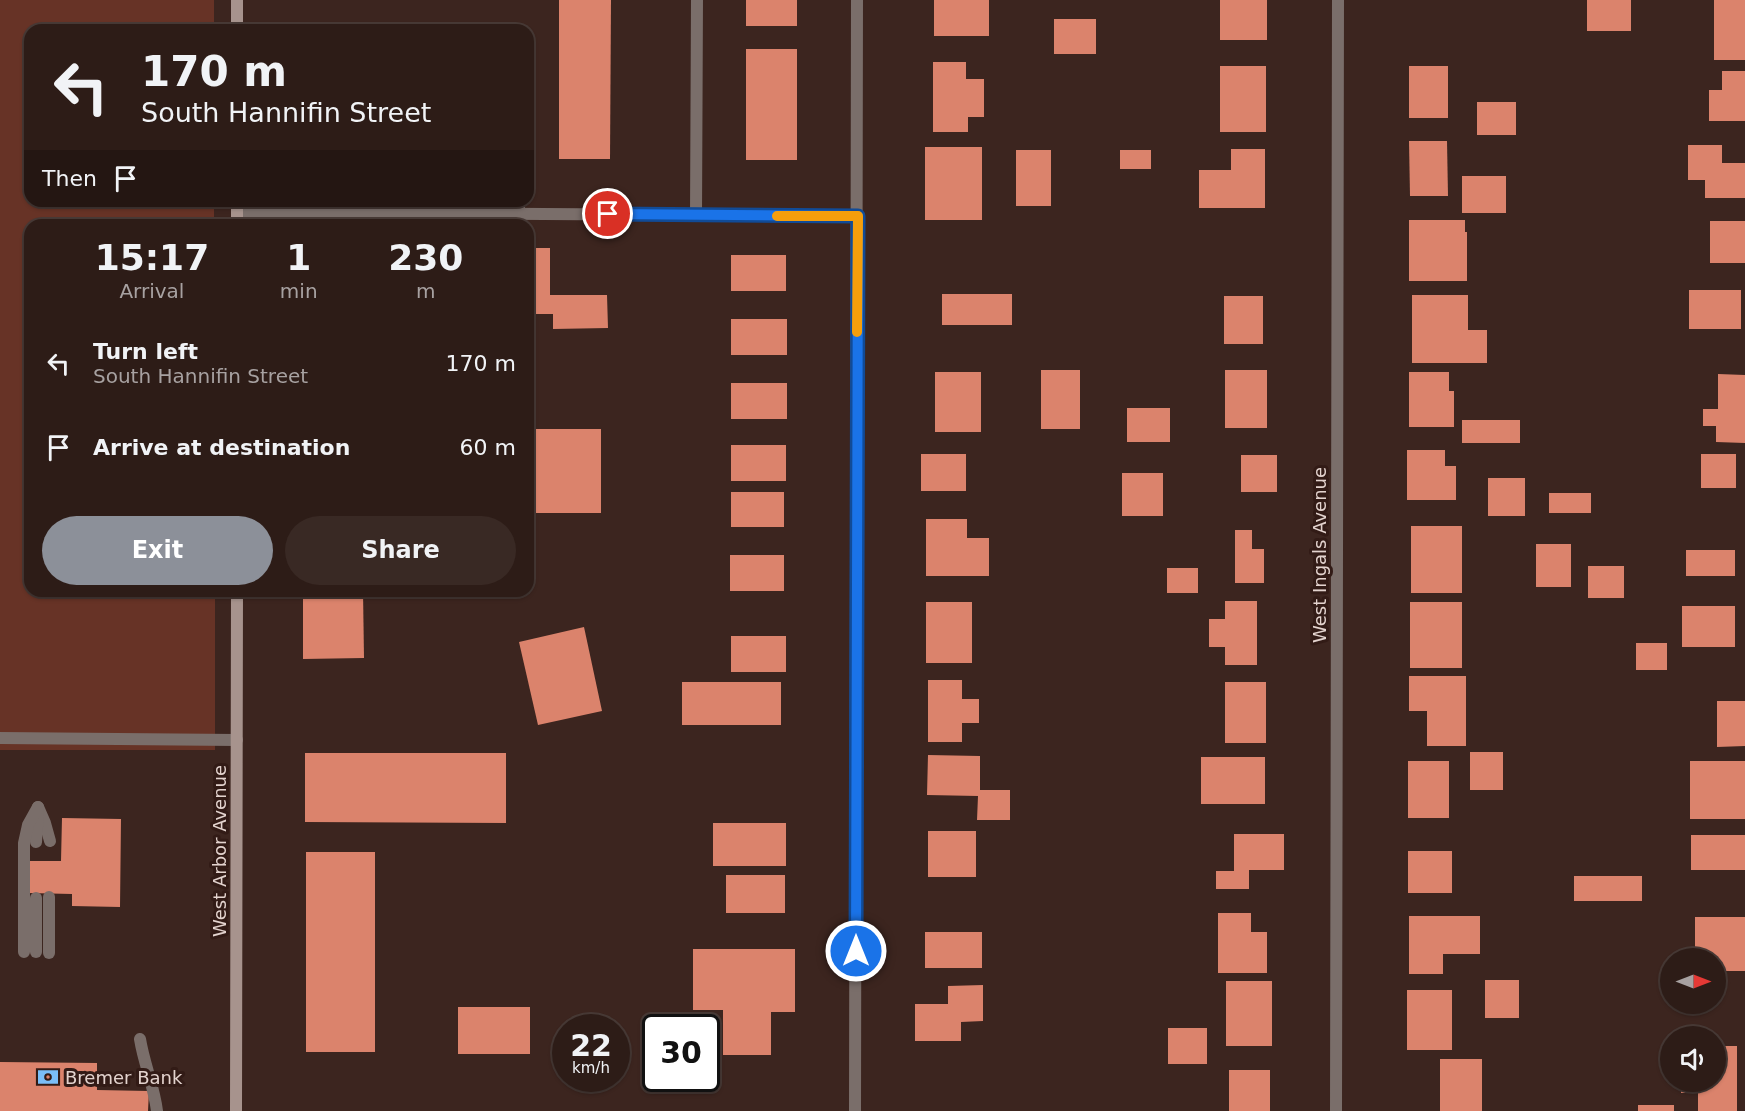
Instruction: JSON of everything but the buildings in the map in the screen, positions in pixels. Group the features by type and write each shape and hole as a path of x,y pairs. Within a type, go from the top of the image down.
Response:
{"main road":[{"path":"237,0 237,24"},
{"name":"West Arbor Avenue","path":"236,1111 237,597"}],"street":[{"path":"696,215 697,0"},
{"path":"855,1111 857,0"},
{"name":"West Ingals Avenue","path":"1336,1111 1338,0"},
{"path":"519,207 696,215 858,216"},
{"path":"0,738 237,741"},
{"path":"38,807 50,841"},
{"path":"36,842 38,807"},
{"path":"36,898 30,952 24,843 28,825 38,807"},
{"path":"49,897 49,952"},
{"path":"140,1039 144,1062 154,1090 157,1111"}],"shaded area":[{"path":"0,0 214,0 214,24 24,24 24,207 214,207 214,219 24,219 24,597 215,597 215,750 0,750"}],"slow traffic":[{"path":"777,216 858,216 857,332"}],"place":[{"name":"Bremer Bank","path":"48,1077"}],"route":[{"path":"608,214 858,216 856,951"}]}
